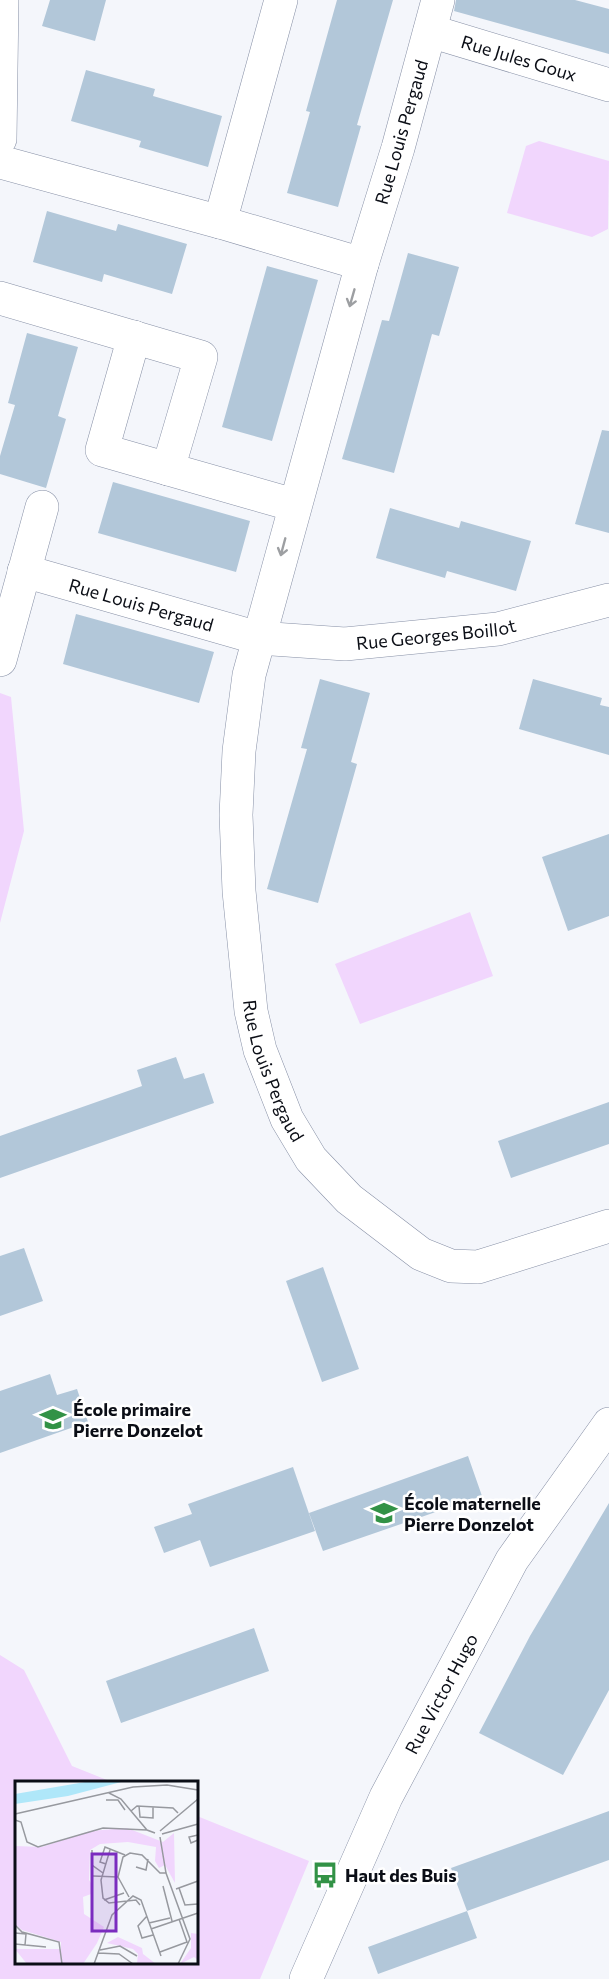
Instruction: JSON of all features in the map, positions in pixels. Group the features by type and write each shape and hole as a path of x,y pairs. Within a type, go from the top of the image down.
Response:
{"street":[{"path":"0,139 2,0"},
{"path":"220,222 281,0"},
{"name":"Rue Louis Pergaud","path":"438,0 398,148 362,264 294,505 249,675 238,751 236,815 239,891 251,1011 260,1050 283,1110 311,1159 349,1199 422,1254 451,1266 477,1267 609,1226"},
{"name":"Rue Jules Goux","path":"430,31 609,85"},
{"path":"0,162 220,222 362,264"},
{"path":"0,298 201,357 168,469"},
{"path":"134,338 102,450 294,505"},
{"path":"0,660 42,507"},
{"name":"Rue Louis Pergaud","path":"24,571 258,638"},
{"name":"Rue Georges Boillot","path":"258,638 345,644 498,629 609,600"},
{"name":"Rue Victor Hugo","path":"306,1979 386,1797 507,1570 609,1424"}],"shaded area":[{"path":"539,141 609,161 608,229 592,237 507,213 526,146"},
{"path":"0,693 11,697 24,831 0,923"},
{"path":"470,912 493,976 360,1024 335,964"},
{"path":"0,1655 24,1670 72,1766 110,1781 15,1781 15,1964 198,1964 198,1816 309,1861 260,1979 0,1979"}],"building":[{"path":"50,0 106,0 95,41 42,26"},
{"path":"337,0 393,0 357,125 361,126 338,207 287,193 310,112 306,111"},
{"path":"456,0 575,0 609,9 609,54 454,11"},
{"path":"86,70 155,89 153,96 222,116 208,167 139,147 141,141 71,121"},
{"path":"47,211 116,231 118,224 187,244 172,294 104,274 102,282 33,262"},
{"path":"408,253 459,267 439,336 432,334 394,473 342,459 382,320 389,321"},
{"path":"267,266 318,280 272,441 222,427"},
{"path":"27,333 78,347 58,416 66,419 46,488 0,474 0,456 15,405 8,403"},
{"path":"602,430 609,431 609,533 575,524"},
{"path":"113,482 250,521 236,572 98,533"},
{"path":"390,508 459,528 461,521 531,541 516,591 447,571 445,578 376,558"},
{"path":"76,614 214,652 199,703 63,664"},
{"path":"320,679 370,693 351,762 357,764 318,903 267,889 307,749 301,748"},
{"path":"533,679 602,698 600,705 609,707 609,755 519,729"},
{"path":"609,834 609,916 568,931 542,857"},
{"path":"176,1057 184,1079 204,1073 214,1103 0,1178 0,1136 142,1086 137,1070"},
{"path":"609,1102 609,1144 511,1178 498,1141"},
{"path":"24,1248 43,1301 0,1316 0,1256"},
{"path":"323,1267 359,1369 322,1382 286,1281"},
{"path":"50,1374 57,1395 77,1389 88,1422 0,1453 0,1391"},
{"path":"468,1456 482,1496 323,1551 309,1513"},
{"path":"293,1467 315,1531 210,1567 200,1540 164,1553 154,1527 192,1514 188,1504"},
{"path":"609,1503 609,1690 563,1775 479,1733 530,1636"},
{"path":"254,1628 269,1671 121,1723 106,1681"},
{"path":"609,1811 609,1860 467,1911 451,1868"},
{"path":"467,1911 477,1938 378,1974 368,1947"}],"place":[{"name":"École primaire Pierre Donzelot","path":"53,1419"},
{"name":"École maternelle Pierre Donzelot","path":"384,1513"},
{"name":"Haut des Buis","path":"325,1875"}]}
